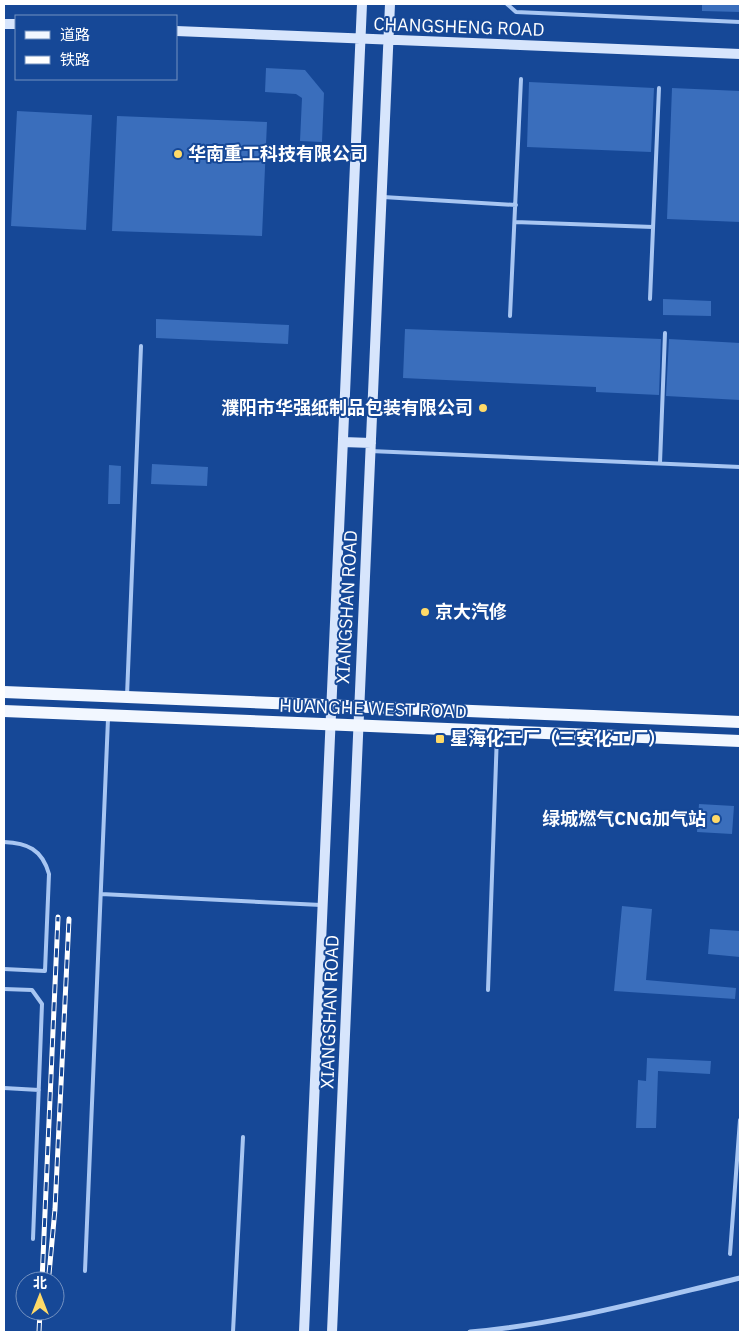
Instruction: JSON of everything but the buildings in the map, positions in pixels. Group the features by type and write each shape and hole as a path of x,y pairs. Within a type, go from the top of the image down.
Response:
{"main road":[{"name":"HUANGHE WEST ROAD","path":"4,692 740,722"},
{"name":"HUANGHE WEST ROAD","path":"4,711 740,741"}],"street":[{"name":"XIANGSHAN ROAD","path":"304,1332 362,4"},
{"name":"XIANGSHAN ROAD","path":"332,1332 390,4"},
{"name":"CHANGSHENG ROAD","path":"178,31 740,54"},
{"path":"343,442 371,447"},
{"path":"470,1332 529,1326 588,1315 740,1278"}],"lane":[{"path":"507,4 516,12 740,22"},
{"path":"510,316 522,79"},
{"path":"650,299 659,88"},
{"path":"382,197 516,205"},
{"path":"515,222 653,227"},
{"path":"660,464 665,333"},
{"path":"127,697 141,346"},
{"path":"371,447 740,467"},
{"path":"85,1271 108,715"},
{"path":"488,990 497,732"},
{"path":"4,842 21,843 31,848 46,863 49,874 45,971 4,969"},
{"path":"101,894 323,905"},
{"path":"4,989 32,990 42,1004 33,1239"},
{"path":"4,1088 39,1090"},
{"path":"730,1254 740,1120"},
{"path":"233,1332 243,1137"}],"railway":[{"path":"42,1271 58,917"},
{"path":"49,1271 55,1209 69,919"},
{"path":"39,1332 40,1321"}],"place":[{"name":"华南重工科技有限公司","path":"178,154"},
{"name":"濮阳市华强纸制品包装有限公司","path":"483,408"},
{"name":"京大汽修","path":"425,612"},
{"name":"星海化工厂（三安化工厂）","path":"440,739"},
{"name":"绿城燃气CNG加气站","path":"716,819"}]}
